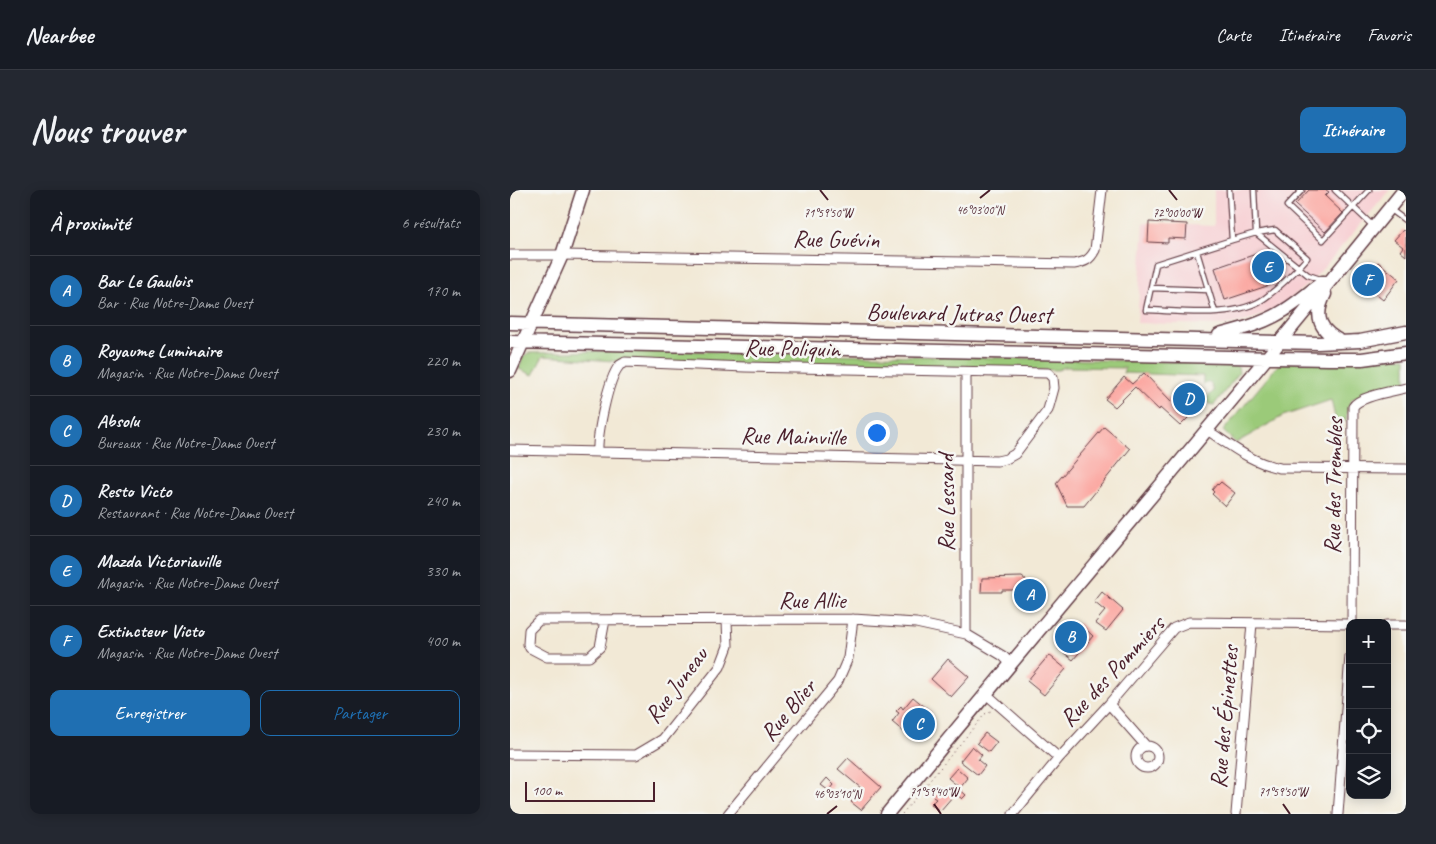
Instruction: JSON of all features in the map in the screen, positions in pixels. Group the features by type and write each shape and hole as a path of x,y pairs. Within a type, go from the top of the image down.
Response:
{"main road":[{"path":"510,371 562,254 584,190"},
{"path":"887,814 1010,663 1207,430 1404,190"},
{"path":"1201,339 1261,323 1284,311 1337,272"},
{"path":"1337,272 1320,304 1318,312 1325,330 1342,342"},
{"name":"Boulevard Jutras Ouest","path":"510,323 1342,342 1381,338 1406,332"},
{"name":"Boulevard Jutras Ouest","path":"510,342 1362,359 1406,353"}],"street":[{"name":"Rue Guévin","path":"510,256 562,254 1079,263 1091,257 1094,250 1102,190"},
{"name":"Rue Poliquin","path":"598,452 597,441 601,420 614,376 619,365 625,362 745,367 1048,373 1053,378"},
{"name":"Rue Lessard","path":"966,372 966,634"},
{"name":"Rue Mainville","path":"510,450 966,460 1006,459 1015,454 1048,410 1054,388 1053,378"},
{"name":"Rue des Trembles","path":"1351,619 1354,404 1368,398 1406,388"},
{"path":"1207,430 1248,457 1268,466 1280,468 1406,469"},
{"name":"Rue Allie","path":"605,620 600,647 590,657 547,657 530,648 528,644 529,630 539,620 605,620 727,621 853,619 916,623 966,634 1003,656 1010,663"},
{"name":"Rue Blier","path":"728,814 838,681 848,658 853,619"},
{"name":"Rue Juneau","path":"510,754 636,755 650,747 663,739 720,667 728,646 727,621"},
{"name":"Rue des Pommiers","path":"1013,814 1059,758 1109,704 1174,628 1189,622 1346,624"},
{"name":"Rue des Épinettes","path":"1236,814 1252,623"},
{"path":"1391,625 1406,625"},
{"path":"1338,814 1349,664"},
{"path":"986,693 1059,758"},
{"path":"1109,704 1146,746"}],"lane":[{"path":"1229,190 1232,240"},
{"path":"1254,190 1256,233 1308,275 1324,281"},
{"path":"1302,190 1287,206 1323,240 1368,190"},
{"path":"1335,190 1374,226"},
{"path":"1389,208 1406,221"},
{"path":"1275,230 1307,258 1300,268 1264,299 1241,308 1215,312 1146,310 1156,264 1256,233 1275,230"},
{"path":"1196,252 1215,312"},
{"path":"1151,288 1208,290"}],"path":[{"path":"902,814 985,714 992,711"}],"shaded area":[{"path":"1214,190 1390,190 1312,281 1281,306 1248,321 1225,325 1137,323 1144,223 1214,226"}],"green space":[{"path":"647,350 1232,363 1238,367 1239,373 1214,405 1209,404 1205,399 1214,391 1210,382 1203,384 1203,376 1123,373 1125,368 1065,367 1058,370 1009,370 613,361 543,356 533,375 519,369 523,357 528,353"},
{"path":"1406,357 1406,382 1352,399 1347,409 1346,421 1336,422 1331,400 1283,416 1236,443 1223,431 1278,365 1284,363"}],"building":[{"path":"1309,190 1326,190 1329,192 1325,196 1343,213 1325,232 1295,205"},
{"path":"1149,222 1187,224 1186,239 1168,238 1168,243 1148,242"},
{"path":"1403,230 1406,233 1406,256 1400,251 1403,247 1394,240"},
{"path":"1265,251 1276,283 1225,300 1215,268"},
{"path":"1378,262 1399,279 1383,300 1362,283"},
{"path":"1144,373 1172,402 1186,389 1197,398 1196,402 1184,414 1188,418 1180,426 1160,408 1159,410 1135,387 1115,407 1105,399 1124,377 1132,384"},
{"path":"1104,427 1130,449 1084,506 1067,506 1056,483"},
{"path":"1221,482 1235,493 1225,506 1212,494 1214,492 1212,490"},
{"path":"1022,577 1037,589 1027,602 1016,593 1017,590 981,592 982,578"},
{"path":"1102,592 1123,610 1106,631 1095,623 1105,611 1094,602"},
{"path":"1079,623 1093,636 1073,660 1058,648"},
{"path":"1049,655 1066,669 1044,695 1027,681"},
{"path":"948,659 969,677 951,697 931,679"},
{"path":"913,697 931,712 922,723 923,725 910,737 892,722 899,713 896,711 901,706 903,709"},
{"path":"985,733 997,742 989,752 977,743"},
{"path":"972,746 982,755 978,760 985,766 978,775 960,761"},
{"path":"848,758 881,787 861,810 851,802 862,789 838,769"},
{"path":"957,768 968,778 960,788 948,778"},
{"path":"827,778 834,785 829,791 821,785"},
{"path":"942,787 953,796 940,811 931,804 936,799 933,797"},
{"path":"958,788 966,795 962,799 954,792"}],"place":[{"name":"Mazda Victoriaville","path":"1268,267"},
{"name":"Extincteur Victo","path":"1368,280"},
{"name":"Resto Victo","path":"1189,399"},
{"name":"Bar Le Gaulois","path":"1030,595"},
{"name":"Royaume Luminaire","path":"1071,637"},
{"name":"Absolu","path":"919,724"}]}
